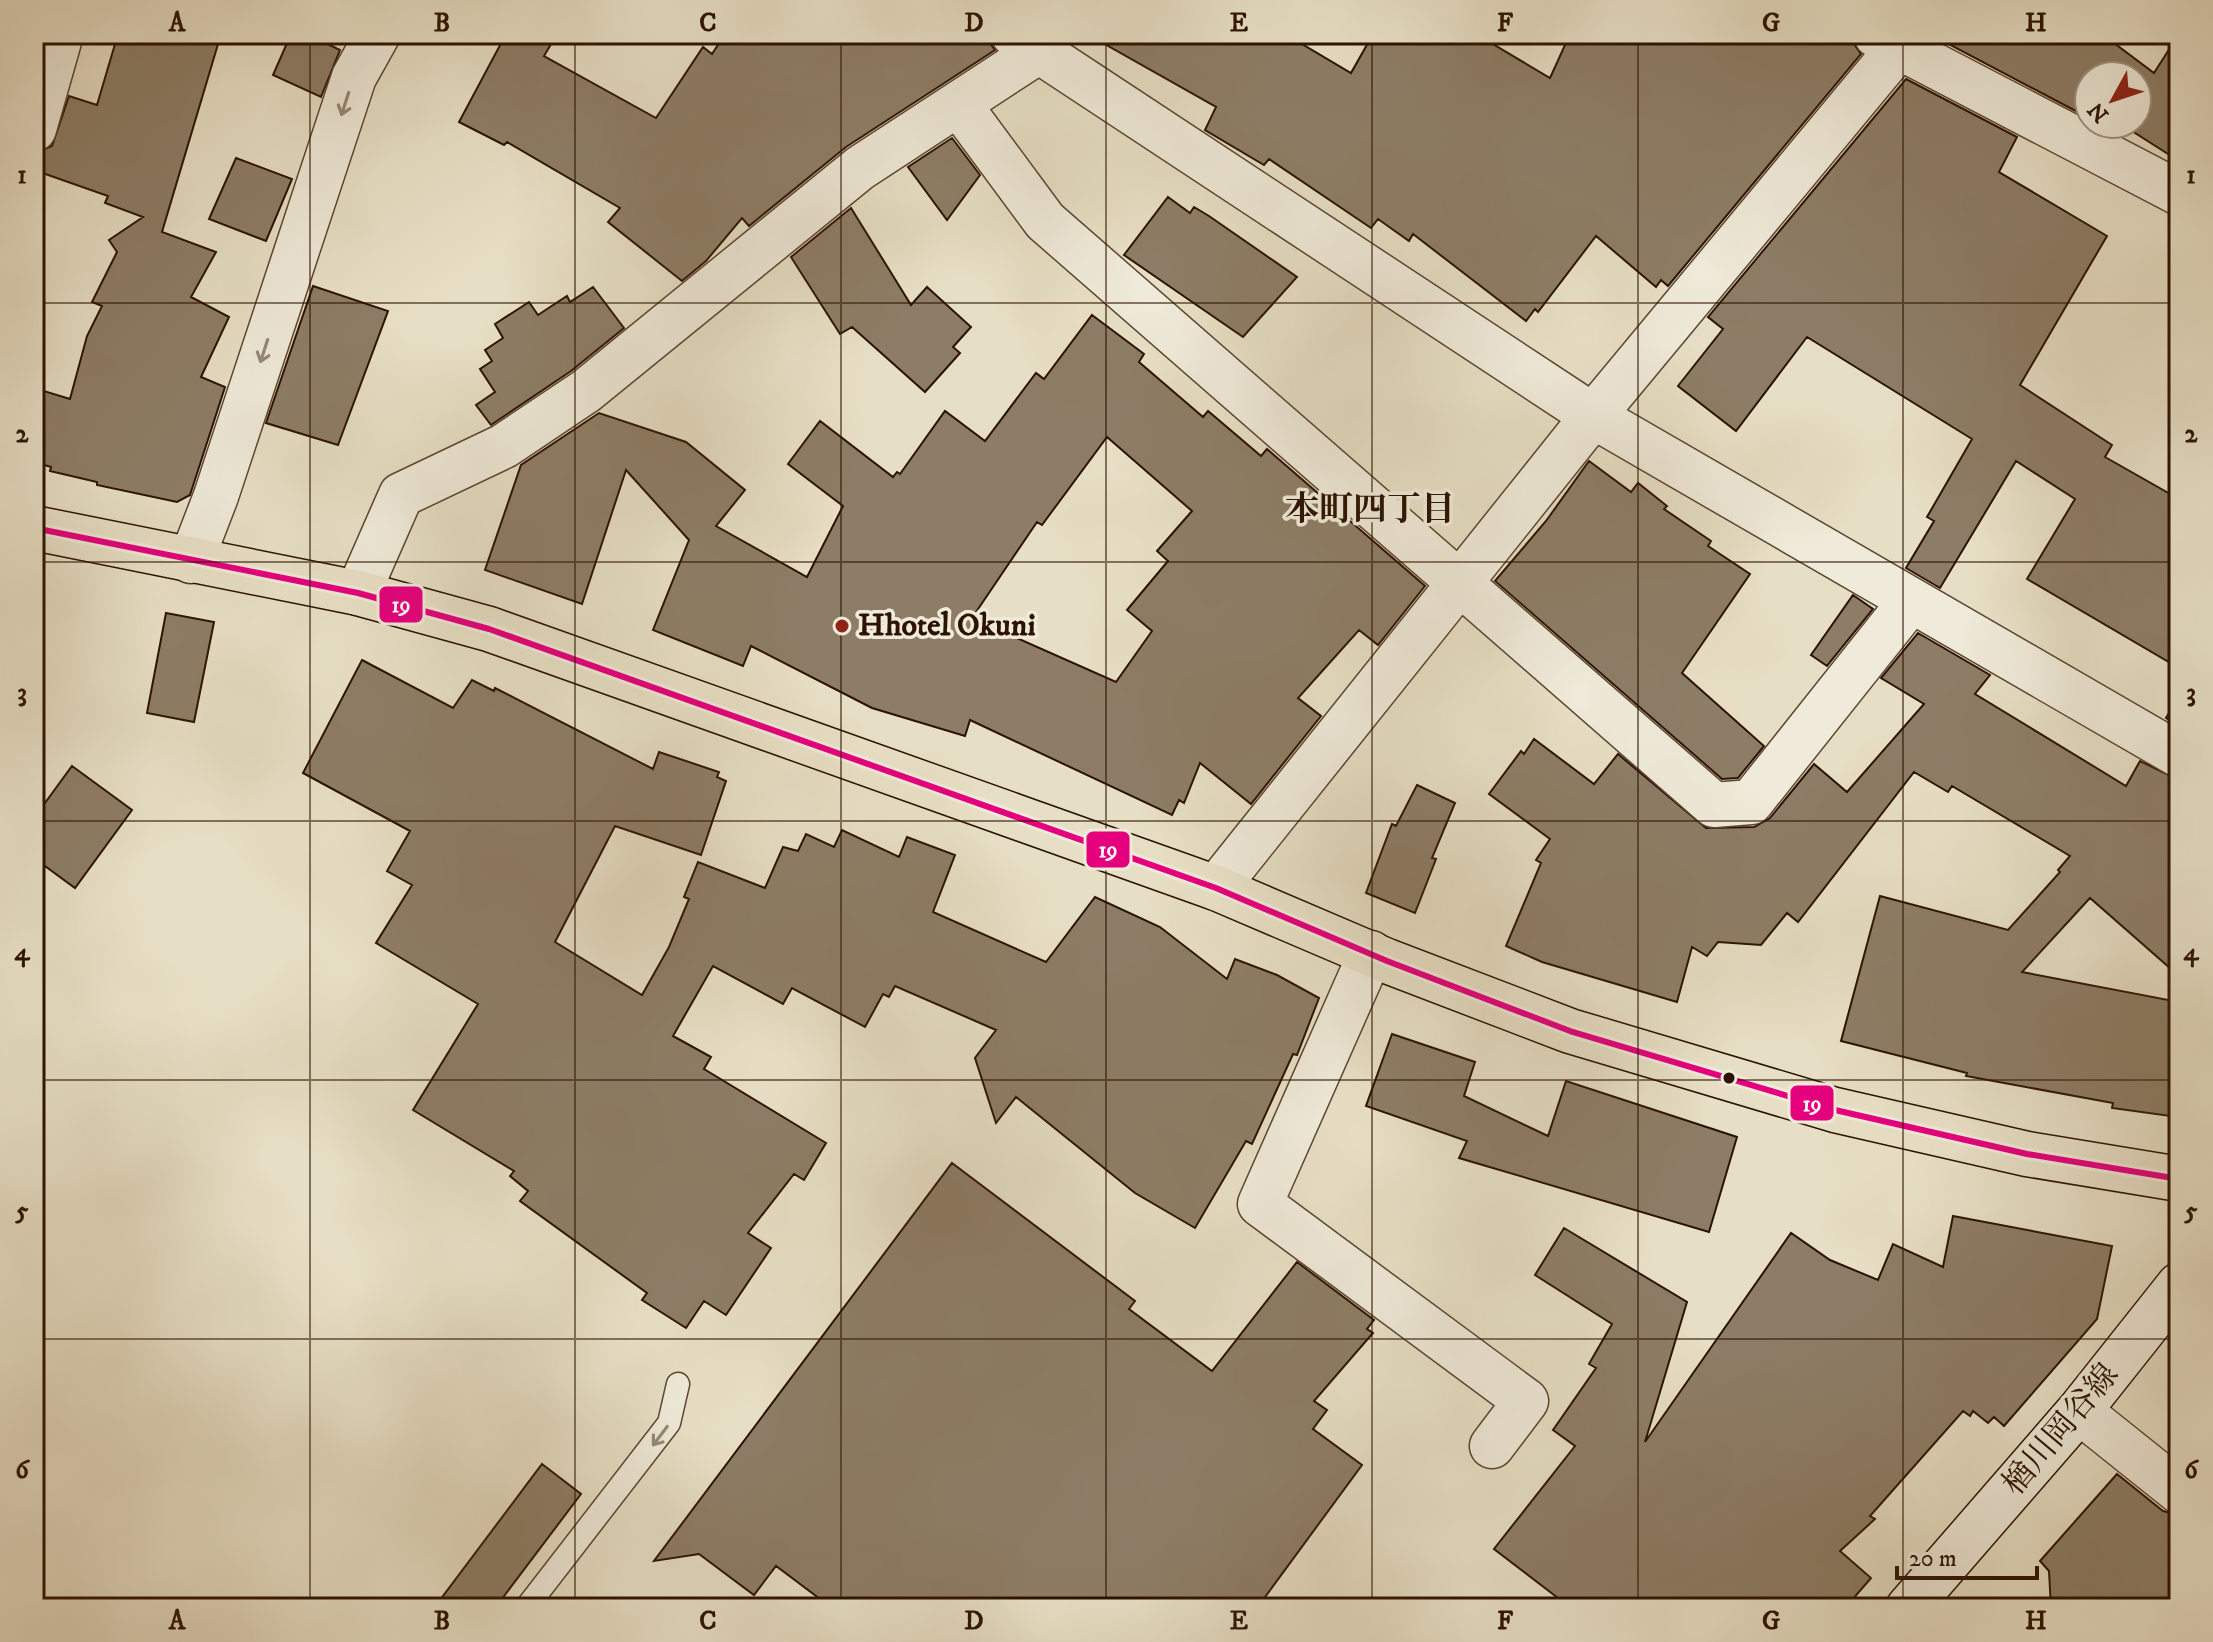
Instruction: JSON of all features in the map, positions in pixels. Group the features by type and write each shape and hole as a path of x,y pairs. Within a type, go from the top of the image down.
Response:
{"main road":[{"path":"34,528 358,593 489,629 1216,888 1570,1031 1835,1110 2027,1154 2179,1179"}],"street":[{"path":"34,129 61,34"},
{"path":"191,561 216,496 354,77 378,34"},
{"path":"1216,888 1895,39 2179,193"},
{"path":"358,593 401,495 504,446 586,391 860,168 960,106 1034,40 1593,416 2179,755"},
{"path":"960,106 1045,221 1714,805 1751,802 1910,602"},
{"path":"1371,953 1260,1204 1526,1401 1492,1446"},
{"name":"楢川岡谷線","path":"1908,1608 2079,1411 2179,1285"},
{"path":"2079,1411 2179,1491"}],"lane":[{"path":"526,1608 669,1423 678,1384"}],"building":[{"path":"118,34 221,34 162,232 216,252 191,297 229,317 201,377 225,387 190,495 177,502 97,485 97,482 50,471 51,467 34,462 34,388 70,399 87,336 102,306 92,302 117,252 109,240 143,217 105,203 108,196 34,170 34,153 52,146 69,96 97,105"},
{"path":"291,34 307,34 340,50 321,97 273,75"},
{"path":"506,34 557,34 544,56 656,118 703,47 712,54 725,34 983,34 995,50 846,147 749,226 742,218 706,261 682,281 608,222 620,208 507,142 504,145 459,122"},
{"path":"1087,34 1285,34 1351,73 1373,34 1476,34 1550,78 1570,34 1847,34 1861,54 1668,286 1661,280 1656,287 1596,236 1538,312 1535,309 1526,321 1413,234 1409,241 1378,219 1371,228 1269,159 1264,165 1205,130 1216,107"},
{"path":"1946,34 2102,34 2137,60 2073,60 2073,110 1941,40"},
{"path":"2179,34 2179,161 2146,140 2153,140 2153,72"},
{"path":"1906,79 2017,137 1999,172 2107,236 2020,385 2112,445 2105,457 2179,499 2179,668 2027,579 2075,499 2016,461 1940,588 1906,568 1934,521 1927,517 1972,439 1807,337 1736,431 1678,386 1723,329 1708,317"},
{"path":"952,138 980,175 947,220 908,167"},
{"path":"236,158 292,179 266,241 209,219"},
{"path":"1168,197 1190,213 1194,207 1209,216 1297,277 1243,337 1124,255"},
{"path":"851,208 911,305 927,287 971,327 953,347 960,353 925,392 852,327 840,334 791,257"},
{"path":"313,286 388,311 338,445 266,423"},
{"path":"593,287 624,328 571,371 491,425 476,405 495,392 480,369 492,361 485,350 503,338 495,324 529,302 538,315 567,296 570,302"},
{"path":"1092,315 1144,354 1139,362 1203,417 1208,411 1261,456 1267,449 1425,586 1378,645 1359,630 1298,698 1321,716 1251,804 1200,763 1184,803 1179,800 1172,815 970,720 965,736 872,708 751,646 743,666 653,630 689,540 626,470 582,604 485,570 521,465 599,413 686,442 745,490 716,526 807,577 843,506 788,464 820,421 893,477 897,472 900,474 945,411 985,441 1036,373 1044,379","holes":["1107,437 1192,511 1157,551 1168,561 1127,610 1152,631 1116,682 972,618 1037,522 1042,525"]},
{"path":"1589,461 1631,492 1638,483 1667,506 1664,509 1711,541 1708,546 1750,574 1682,673 1764,746 1738,778 1722,779 1495,581 1546,521"},
{"path":"1853,595 1873,609 1827,666 1811,655"},
{"path":"166,613 214,622 194,722 147,713"},
{"path":"1918,633 1990,675 1975,694 2126,786 2140,761 2179,780 2179,976 2090,898 2022,972 2179,1002 2179,1077 2170,1116 2112,1108 2113,1103 1966,1076 1967,1073 1841,1041 1880,896 2008,930 2060,872 2058,870 2070,856 1952,786 1948,792 1914,772 1798,922 1787,913 1761,945 1718,942 1707,956 1692,947 1677,1002 1542,962 1506,946 1541,863 1536,860 1550,839 1489,794 1521,751 1524,754 1534,739 1594,784 1618,754 1706,828 1754,827 1770,818 1814,764 1847,792 1924,704 1881,678"},
{"path":"362,660 453,708 472,680 494,691 495,688 653,769 659,752 719,772 717,777 726,781 701,855 615,826 555,942 642,995 669,947 689,899 684,897 698,862 765,888 783,847 798,851 806,834 834,847 842,830 899,857 907,837 955,855 933,912 1046,962 1095,897 1160,927 1227,979 1235,959 1277,975 1319,998 1297,1055 1293,1054 1252,1144 1246,1141 1195,1228 1135,1193 1016,1097 996,1123 975,1058 996,1030 895,986 889,997 883,994 865,1027 792,988 783,1004 713,966 673,1036 711,1057 704,1069 826,1143 804,1180 794,1174 748,1233 771,1248 726,1315 704,1301 686,1328 642,1300 647,1293 520,1201 528,1191 510,1176 514,1171 413,1110 478,1004 376,943 412,885 387,871 410,831 303,773"},
{"path":"2179,696 2179,726 2166,718"},
{"path":"72,766 132,810 75,888 34,858 34,818"},
{"path":"1417,785 1455,803 1432,858 1436,859 1415,913 1366,893 1392,824 1396,826"},
{"path":"1392,1034 1475,1062 1464,1096 1548,1136 1566,1081 1737,1137 1709,1232 1459,1158 1467,1141 1366,1106"},
{"path":"952,1163 1135,1301 1129,1309 1212,1371 1297,1262 1374,1320 1367,1329 1373,1333 1314,1401 1327,1410 1313,1429 1362,1465 1257,1608 832,1608 776,1566 754,1595 699,1554 654,1561"},
{"path":"1953,1216 2112,1246 2097,1319 2004,1426 1994,1417 1988,1423 1973,1411 1970,1416 1963,1411 1870,1516 1875,1519 1840,1551 1871,1578 1845,1608 1571,1608 1494,1549 1575,1446 1553,1430 1596,1368 1589,1364 1612,1324 1535,1275 1564,1228 1687,1302 1645,1442 1791,1233 1830,1260 1878,1280 1893,1244 1943,1267"},
{"path":"542,1464 581,1494 495,1608 434,1608"},
{"path":"2117,1474 2163,1511 2179,1515 2179,1608 2051,1608 2049,1571 2040,1561"}],"transit line":[{"name":"19","path":"34,528 358,593 489,629 1216,888 1387,961 1570,1031 1835,1110 2027,1154 2179,1179"}],"place":[{"name":"Hhotel Okuni","path":"842,626"}],"district":[{"name":"本町四丁目","path":"1370,510"}]}
